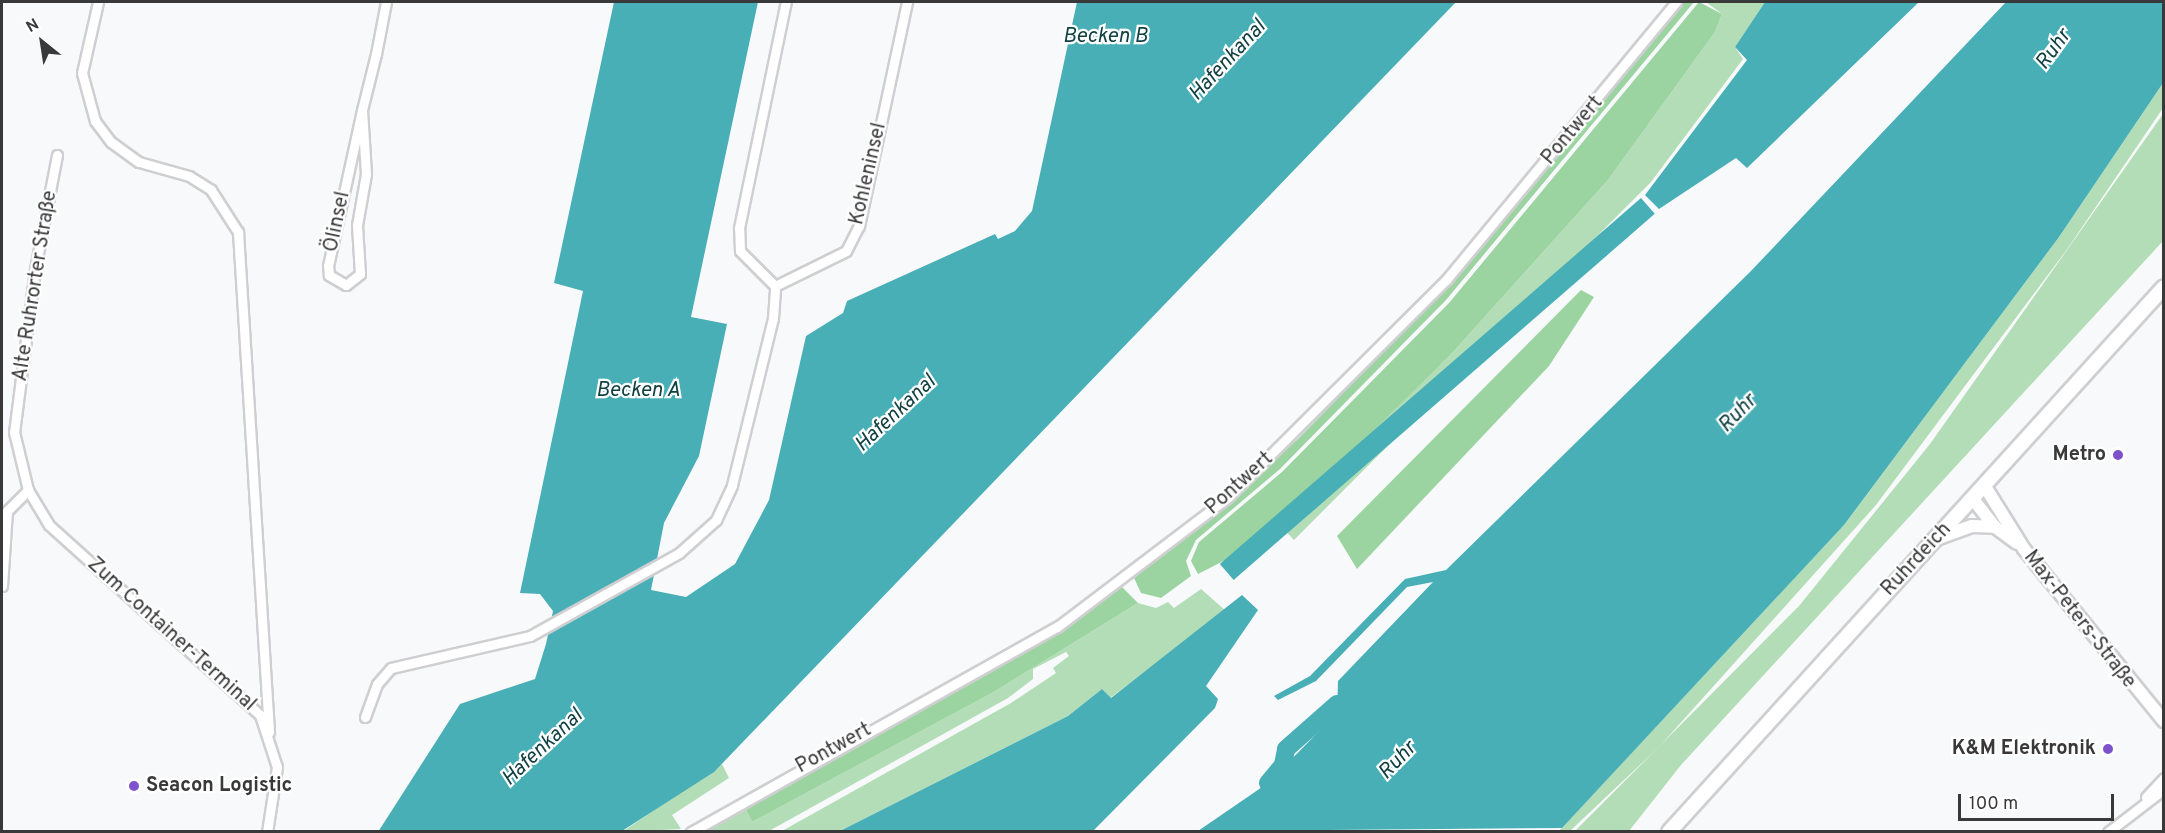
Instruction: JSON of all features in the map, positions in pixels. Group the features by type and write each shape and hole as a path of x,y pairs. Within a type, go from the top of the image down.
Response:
{"main road":[{"name":"Ruhrdeich","path":"1669,831 1973,499 2163,287"}],"street":[{"path":"98,2 82,73 94,121 139,162 189,176 211,189 238,232 269,732"},
{"name":"Ölinsel","path":"362,110 366,174 357,225 360,274 346,285 329,275 328,266 362,110 386,2"},
{"path":"364,717 377,684 399,664 530,636 664,562 716,520 732,485 773,318 775,286 740,251 739,228 786,2"},
{"name":"Kohleninsel","path":"775,286 846,251 860,226 907,2"},
{"name":"Pontwert","path":"691,831 1057,627 1228,497 1446,280 1676,2"},
{"name":"Alte Ruhrorter Straße","path":"28,490 14,432 35,269 57,155"},
{"name":"Max-Peters-Straße","path":"1984,486 2020,545 2163,721"},
{"path":"2,586 7,511 28,490"},
{"name":"Zum Container-Terminal","path":"28,490 50,525 249,703 269,732 277,767 267,831"},
{"name":"Max-Peters-Straße","path":"1973,499 1995,527 2020,545"},
{"path":"1936,539 1972,526 1995,527"},
{"path":"2137,807 2163,778"},
{"path":"2108,831 2163,789"}],"green space":[{"path":"1683,2 1694,2 1446,300 1280,469 1196,540 1186,561 1191,576 1161,598 1141,593 1134,578 1298,439 1451,283"},
{"path":"1699,2 1722,14 1715,32 1608,180 1454,351 1372,432 1277,522 1239,553 1198,574 1191,561 1199,542 1282,472 1449,303"},
{"path":"1706,2 1765,2 1735,47 1743,59 1651,182 1294,540 1277,522 1454,351 1608,180 1715,32 1722,14"},
{"path":"2163,83 2163,108 2068,248 1876,505 1659,747 1570,831 1558,832 1844,525 2059,237"},
{"path":"2163,114 2163,241 1681,765 1629,831 1575,831 1799,606 1930,444"},
{"path":"1581,290 1594,297 1549,366 1357,569 1337,536"},
{"path":"1122,587 1138,603 992,693 752,822 744,806 1061,632"},
{"path":"1201,589 1226,611 1110,698 1102,689 1068,716 840,831 782,831 1011,703 1056,673 1053,668 1069,656 1066,652 1033,669 1033,679 1008,698 769,831 706,832 744,806 752,822 992,693 1138,603 1156,608 1168,602 1174,608"},
{"path":"722,764 729,778 672,815 681,829 622,832"}],"water":[{"path":"614,2 758,2 691,317 727,324 699,456 664,523 651,590 686,597 735,564 769,500 806,336 843,313 847,301 995,234 998,239 1015,231 1032,211 1077,2 1456,2 714,772 622,831 378,832 460,704 535,679 546,644 553,611 540,594 520,593 583,291 554,283"},
{"path":"1765,2 1919,2 1747,168 1736,158 1659,209 1645,195 1747,60 1735,47"},
{"name":"Ruhr","path":"2006,2 2163,2 2163,83 2059,237 1844,525 1562,828 1198,831 1268,783 1337,713 1338,681 1433,582 1407,587 1316,681 1278,700 1274,696 1310,676 1405,579 1446,570 1751,271"},
{"path":"1641,198 1655,214 1234,580 1220,564"},
{"path":"1242,595 1258,610 1206,686 1218,699 1215,708 1093,831 840,831 1068,716 1102,689 1111,698"}],"waterway":[{"path":"1268,783 1283,765 1286,749 1337,704"}],"place":[{"name":"Metro","path":"2118,455"},
{"name":"K&M Elektronik","path":"2108,749"},
{"name":"Seacon Logistic","path":"134,786"}],"water label":[{"name":"Becken B","path":"1105,37"},
{"name":"Hafenkanal","path":"1228,61"},
{"name":"Becken A","path":"638,391"},
{"name":"Hafenkanal","path":"896,414"},
{"name":"Hafenkanal","path":"543,748"}]}
